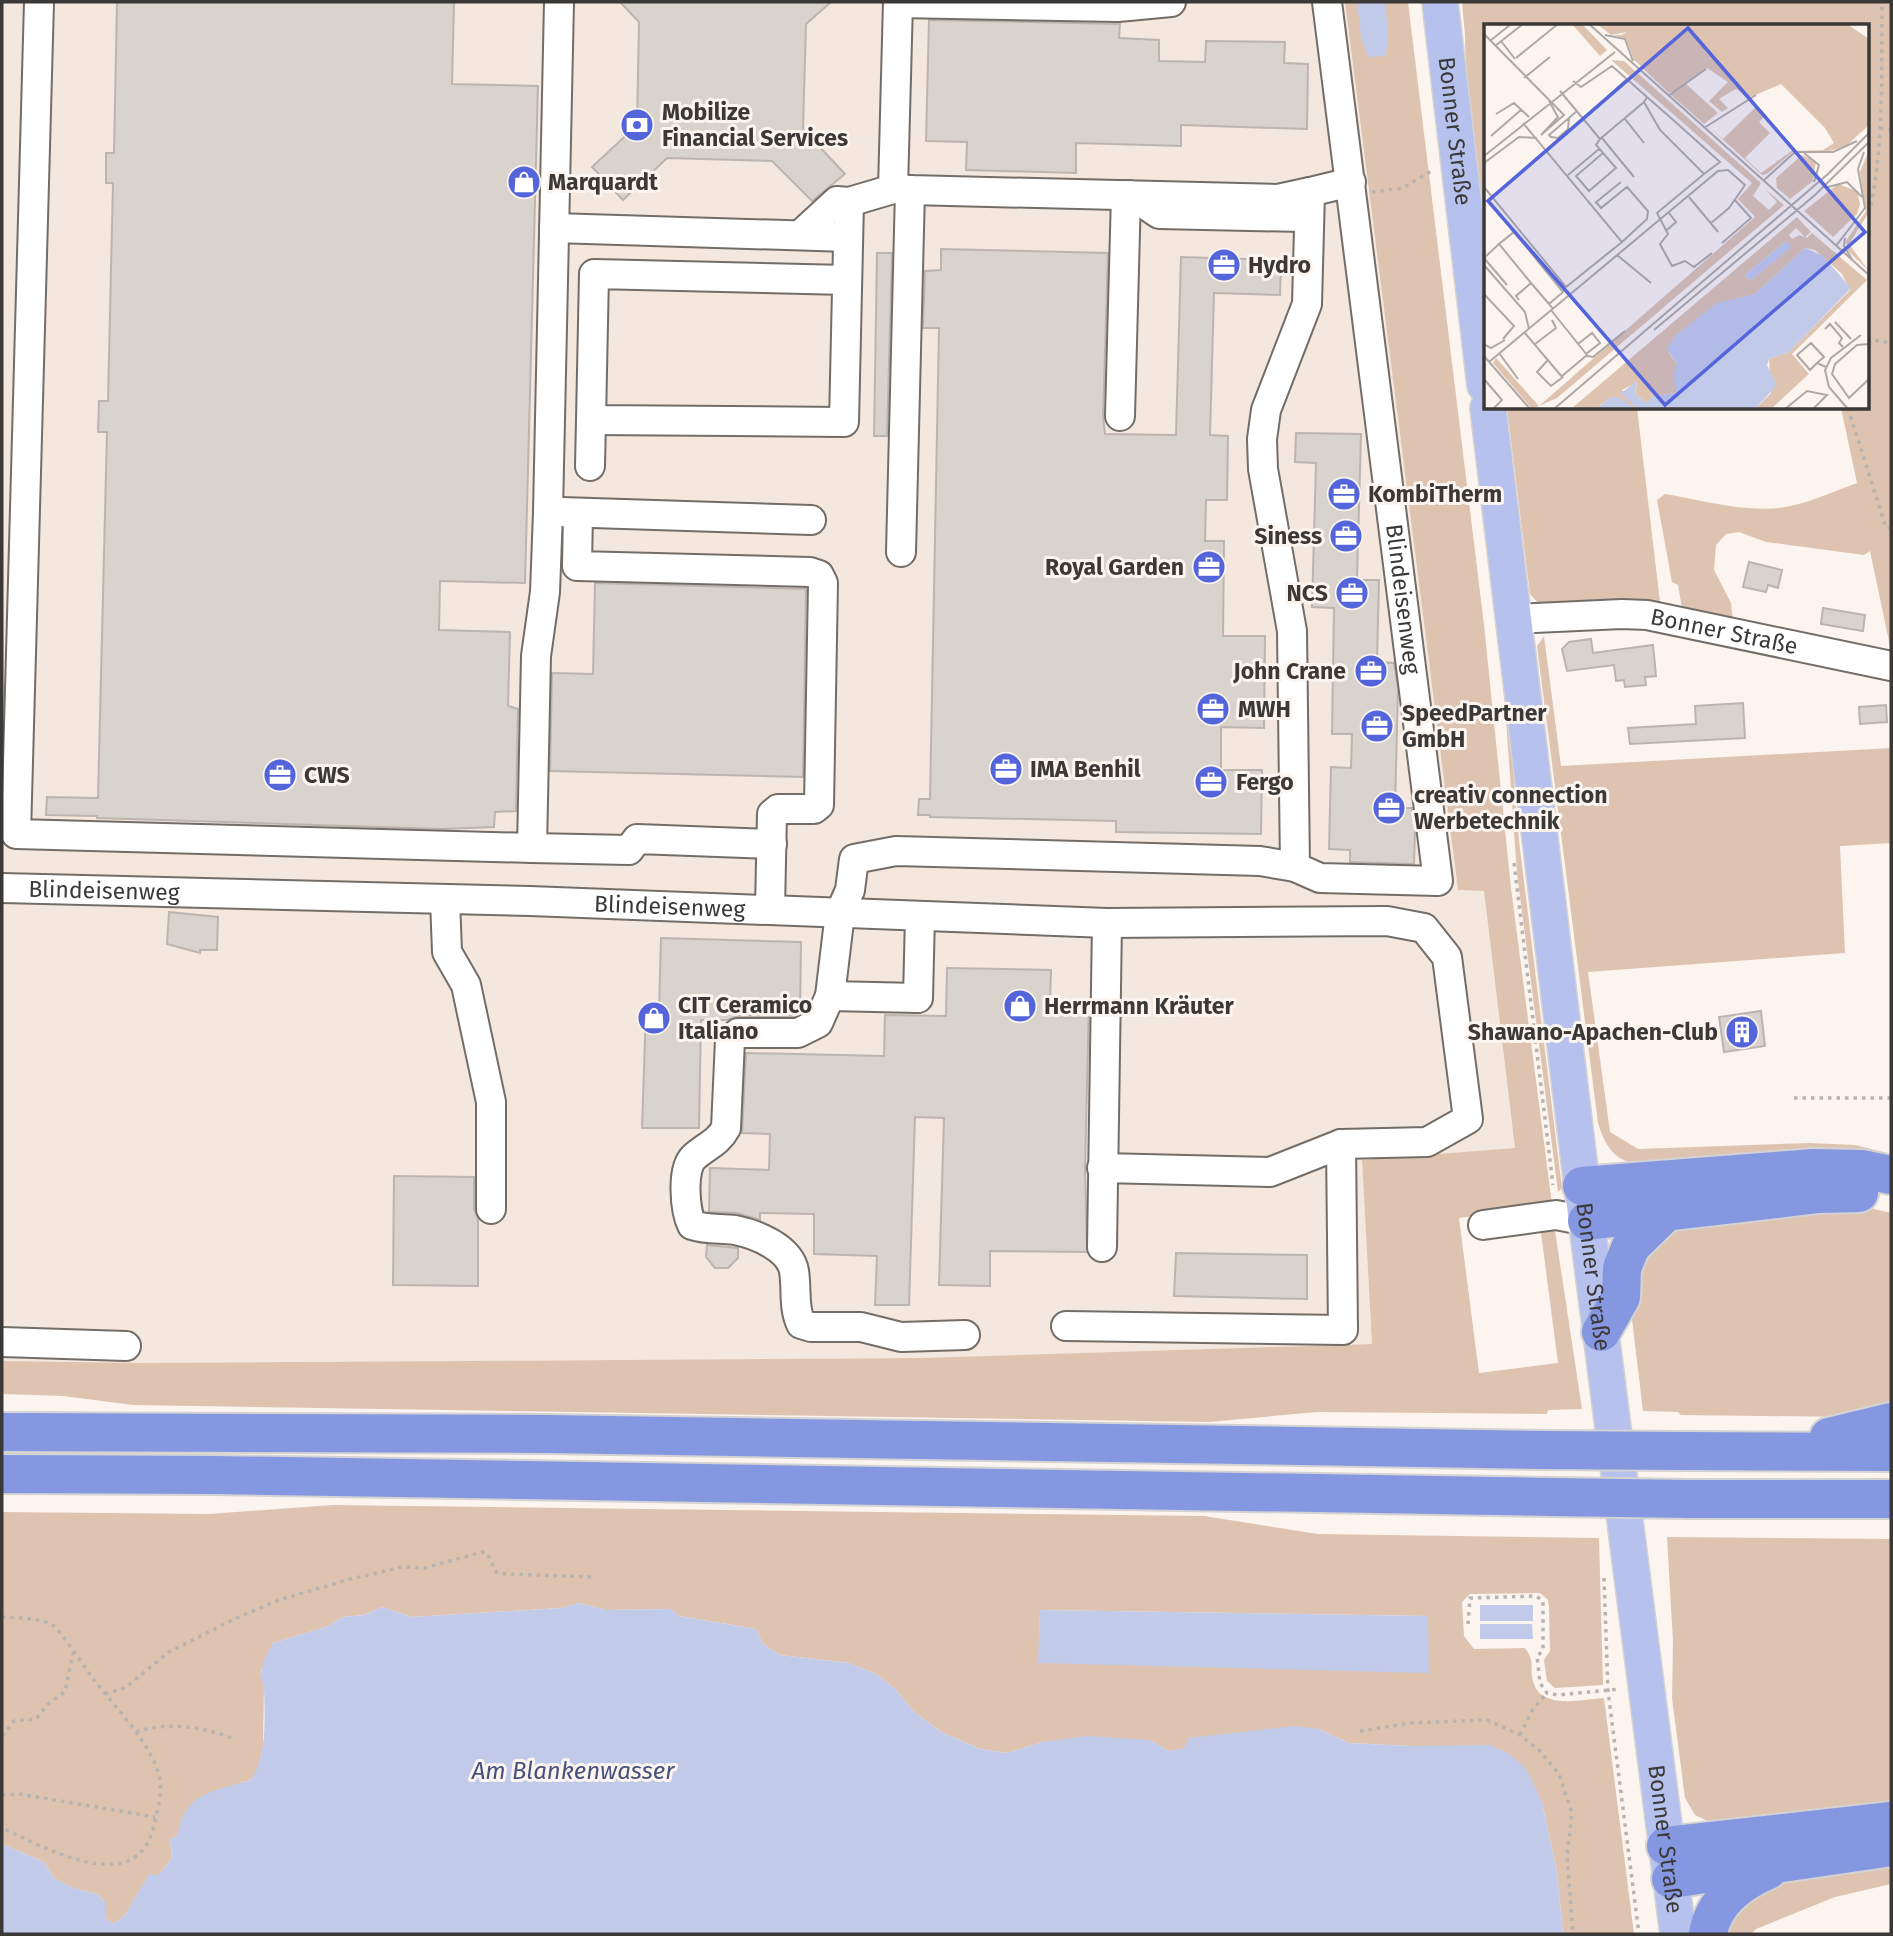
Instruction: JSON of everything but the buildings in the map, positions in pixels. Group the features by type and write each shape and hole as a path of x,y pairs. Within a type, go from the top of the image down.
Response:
{"highway":[{"path":"1575,1207 1813,1168 1861,1169 1891,1175"},
{"path":"1575,1207 1665,1213 1840,1192 1877,1195 1891,1200"},
{"path":"1601,1332 1621,1297 1622,1268 1631,1246 1665,1213"},
{"path":"1767,1452 1891,1422"},
{"path":"2,1432 535,1434 1545,1450 1891,1452"},
{"path":"2,1474 244,1475 1690,1499 1891,1499"},
{"path":"1797,1500 1891,1517"},
{"path":"1669,1863 1891,1821"},
{"path":"1669,1863 1778,1865 1891,1847"},
{"path":"1708,1934 1712,1918 1727,1896 1744,1882 1778,1865"}],"main road":[{"name":"Bonner Straße","path":"1440,2 1478,275 1484,369"},
{"name":"Bonner Straße","path":"1488,410 1514,619 1575,1207 1601,1332 1678,1934"}],"street":[{"path":"39,2 16,834 629,850 637,839 772,844"},
{"path":"532,848 536,656 545,592 548,512 559,2"},
{"path":"901,552 902,190 898,2 1118,7 1171,2"},
{"path":"1310,192 1351,182 1327,2"},
{"name":"Blindeisenweg","path":"2,888 445,899 839,913 850,890 854,859 896,851 1247,861 1295,867 1320,878 1438,881 1351,182"},
{"path":"800,235 837,201 849,202 902,190 1128,195 1159,214 1301,217 1310,192"},
{"path":"1295,867 1292,631 1263,469 1262,439 1266,410 1307,304 1310,192"},
{"path":"1120,416 1128,195"},
{"path":"591,420 844,422 849,202"},
{"path":"554,228 848,237"},
{"path":"590,466 594,274 847,280"},
{"path":"548,512 811,520"},
{"path":"578,513 577,566 796,572 819,575 823,583 819,804 814,809 778,809 772,814 771,909"},
{"name":"Bonner Straße","path":"1514,619 1647,615 1891,666"},
{"path":"445,899 447,952 466,985 491,1102 491,1209"},
{"path":"965,1335 901,1337 861,1327 811,1327 801,1324 797,1315 794,1269 789,1257 780,1247 736,1230 703,1229 692,1225 687,1215 686,1168 693,1158 720,1139 726,1128 730,1041 738,1033 799,1033 818,1023 830,996 839,913 1107,923 1387,921 1424,928 1447,957 1468,1119 1427,1142 1341,1143 1270,1172 1102,1168"},
{"path":"830,996 918,998 920,916"},
{"path":"1102,1247 1107,923"},
{"path":"1066,1326 1343,1330 1341,1143"},
{"path":"1483,1225 1575,1207"},
{"path":"2,1342 126,1346"}],"path":[{"path":"1868,218 1875,192 1880,128 1882,2"},
{"path":"1880,128 1891,130"},
{"path":"1868,339 1891,343"},
{"path":"1849,410 1889,528"},
{"path":"1794,1098 1891,1098"},
{"path":"105,1694 125,1688 169,1652 232,1620 279,1600 347,1580 402,1567 425,1568 482,1552 487,1553 492,1560 496,1572 592,1577"},
{"path":"1468,1624 1470,1598 1540,1598 1543,1601 1543,1651 1537,1656 1540,1683 1547,1693 1558,1695 1646,1686"},
{"path":"2,1617 34,1620 59,1630 73,1653 136,1732 158,1772 160,1790 152,1835 136,1857 114,1864 96,1865 64,1856 2,1828"},
{"path":"2,1736 14,1721 36,1719 48,1704 65,1692 73,1653"},
{"path":"1520,1735 1533,1709 1547,1693"},
{"path":"1360,1731 1411,1723 1487,1720 1520,1735 1540,1751 1559,1774 1572,1813 1567,1856 1573,1934"},
{"path":"136,1732 162,1726 212,1730 234,1739"},
{"path":"2,1795 19,1794 156,1817"}],"shaded area":[{"path":"2,2 1345,2 1458,890 1484,891 1515,1149 1362,1160 1372,1344 921,1358 142,1363 2,1361"},
{"path":"1345,2 1408,2 1484,625 1511,888 1552,1204 1549,1207 1459,1218 1479,1373 1558,1363 1540,1225 1554,1224 1582,1409 1548,1410 1547,1414 1317,1412 1209,1422 133,1405 63,1396 2,1394 2,1361 142,1363 921,1358 1372,1344 1362,1160 1515,1148 1484,891 1458,890"},
{"path":"1462,2 1891,2 1891,651 1870,551 1864,555 1766,542 1739,532 1726,534 1716,545 1714,570 1731,603 1733,621 1683,613 1678,585 1672,582 1657,500 1665,494 1736,507 1779,508 1809,501 1857,483 1841,410 1868,410 1868,24 1484,24 1484,234 1466,78"},
{"path":"1507,410 1637,410 1660,602 1540,605 1530,594"},
{"path":"1502,628 1519,841 1562,1188 1558,1192 1517,873 1503,678 1496,629"},
{"path":"1544,636 1561,766 1891,748 1891,843 1840,846 1845,953 1588,972 1610,1132 1638,1149 1810,1143 1855,1145 1891,1154 1891,1166 1637,1164 1622,1159 1607,1145 1598,1123 1537,646"},
{"path":"1849,1203 1891,1213 1891,1414 1854,1417 1681,1415 1678,1412 1643,1411 1628,1286 1655,1233"},
{"path":"333,1505 1204,1516 1318,1534 1599,1538 1603,1685 1555,1688 1547,1681 1544,1660 1550,1651 1549,1607 1548,1600 1540,1593 1470,1594 1462,1602 1464,1636 1474,1649 1525,1648 1531,1658 1534,1684 1546,1697 1565,1701 1604,1698 1634,1934 1563,1934 1557,1873 1542,1802 1410,1746 1349,1743 1319,1729 1168,1751 1150,1740 1042,1742 1007,1753 980,1749 941,1732 913,1711 895,1689 876,1674 849,1663 780,1655 763,1644 756,1629 679,1616 671,1609 606,1610 579,1603 561,1608 412,1617 382,1607 364,1615 343,1617 326,1627 273,1643 261,1671 264,1687 263,1747 258,1769 251,1780 215,1792 195,1803 181,1823 178,1836 170,1839 172,1858 159,1875 149,1875 125,1915 114,1924 105,1918 105,1902 97,1894 73,1888 54,1878 44,1862 2,1844 2,1512 209,1514","holes":["1040,1610 1427,1616 1039,1663"]},
{"path":"1667,1537 1891,1539 1891,1808 1714,1824 1695,1815 1685,1798 1672,1698 1673,1642"},
{"path":"1891,1861 1891,1884 1835,1897 1756,1929 1751,1934 1718,1934 1730,1915 1748,1900 1770,1889 1794,1880"}],"water":[{"path":"1357,2 1385,2 1388,33 1386,56 1368,57 1361,37"},
{"name":"Am Blankenwasser","path":"579,1603 606,1610 671,1609 679,1616 756,1629 763,1644 780,1655 849,1663 876,1674 895,1689 913,1711 941,1732 980,1749 1007,1753 1042,1742 1087,1736 1150,1740 1168,1751 1184,1748 1189,1738 1295,1726 1319,1729 1349,1743 1410,1746 1491,1745 1511,1755 1527,1770 1542,1802 1557,1873 1563,1934 2,1934 2,1844 44,1862 54,1878 73,1888 97,1894 105,1902 105,1918 114,1924 125,1915 149,1874 159,1875 172,1858 170,1839 178,1836 186,1810 213,1791 251,1780 260,1759 264,1736 264,1689 261,1671 273,1643 326,1627 343,1617 364,1615 382,1607 412,1617 561,1608"},
{"path":"1480,1605 1533,1605 1533,1621 1480,1621"},
{"path":"1040,1610 1428,1616 1429,1673 1038,1663"},
{"path":"1480,1624 1532,1624 1533,1639 1480,1639"}],"place":[{"name":"Mobilize Financial Services","path":"637,125"},
{"name":"Marquardt","path":"524,182"},
{"name":"Hydro","path":"1224,265"},
{"name":"KombiTherm","path":"1344,494"},
{"name":"Siness","path":"1346,536"},
{"name":"Royal Garden","path":"1209,567"},
{"name":"NCS","path":"1352,593"},
{"name":"John Crane","path":"1371,671"},
{"name":"MWH","path":"1213,709"},
{"name":"SpeedPartner GmbH","path":"1377,726"},
{"name":"IMA Benhil","path":"1006,769"},
{"name":"CWS","path":"280,775"},
{"name":"Fergo","path":"1211,782"},
{"name":"creativ connection Werbetechnik","path":"1389,808"},
{"name":"Herrmann Kräuter","path":"1020,1006"},
{"name":"CIT Ceramico Italiano","path":"654,1018"},
{"name":"Shawano-Apachen-Club","path":"1742,1032"}]}
